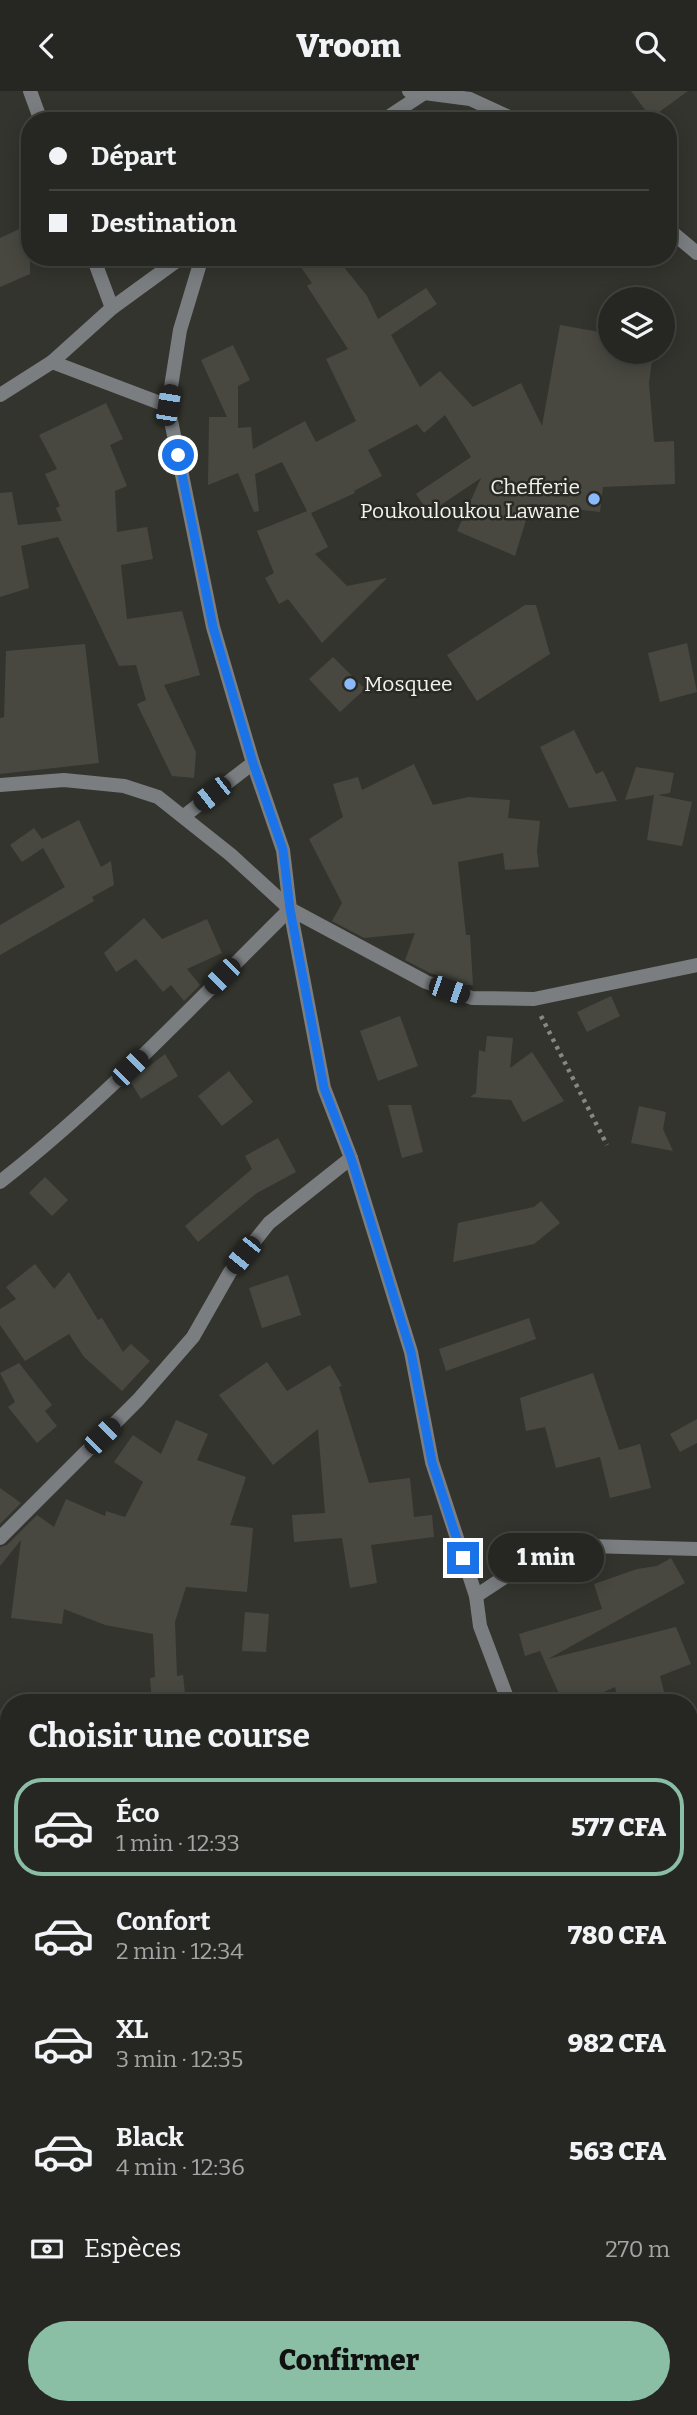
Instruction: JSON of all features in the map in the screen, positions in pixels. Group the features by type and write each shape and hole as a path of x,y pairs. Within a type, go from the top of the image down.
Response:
{"street":[{"path":"30,91 38,112"},
{"path":"393,112 419,92 470,99 498,112"},
{"path":"677,236 697,253"},
{"path":"96,266 112,308"},
{"path":"0,395 52,362 112,308 170,266"},
{"path":"199,266 180,330 168,405 213,627 253,763 283,850 290,909 324,1088 351,1158 411,1352 432,1462 477,1596 480,1626 506,1694"},
{"path":"52,362 168,405"},
{"path":"184,816 253,763"},
{"path":"0,785 64,781 124,786 158,797 184,816 290,909 425,982 472,998 534,999 697,965"},
{"path":"0,1182 47,1146 111,1087 290,909"},
{"path":"0,1538 138,1400 193,1338 230,1272 270,1223 351,1158"},
{"path":"477,1596 553,1545 696,1548"}],"path":[{"path":"534,999 607,1145"}],"building":[{"path":"631,91 688,91 659,112 647,112"},
{"path":"21,228 21,266 30,266 30,274 0,287 0,238"},
{"path":"300,266 343,266 367,296 378,319 426,288 437,304 391,335 420,387 440,371 473,407 521,383 542,426 560,325 598,332 598,364 652,364 649,383 654,442 674,441 675,484 603,487 600,512 531,504 515,556 457,531 481,478 429,513 416,494 471,457 445,415 424,433 417,424 368,450 382,476 354,491 355,493 311,513 328,547 315,554 347,586 387,578 322,643 288,599 279,604 265,578 274,573 257,531 307,511 282,462 255,474 259,511 254,512 238,473 208,485 209,417 227,417 201,360 233,345 250,380 238,386 238,428 251,427 253,449 305,421 316,442 356,421 326,359 348,349 307,286 312,283"},
{"path":"106,403 123,439 110,445 127,486 115,491 117,532 147,527 153,559 121,565 127,619 182,611 200,675 164,685 196,752 194,778 172,776 137,704 146,700 136,665 119,666 58,537 21,546 29,588 0,597 0,493 12,492 18,525 62,521 56,508 60,506 45,474 57,469 39,435"},
{"path":"525,605 536,605 550,654 477,701 447,655"},
{"path":"687,643 697,692 660,702 648,653"},
{"path":"85,644 99,763 0,774 0,718 4,717 6,651"},
{"path":"333,657 365,689 340,712 309,679"},
{"path":"574,730 596,774 603,771 617,801 569,808 540,747"},
{"path":"414,764 433,805 468,797 510,800 508,818 540,821 537,851 539,867 505,870 503,853 458,862 466,935 470,935 473,985 464,985 430,973 405,960 415,933 364,938 332,921 342,903 309,839 343,817 333,784 358,777 362,790"},
{"path":"636,767 674,773 670,793 658,795 692,802 682,846 647,840 654,795 625,800"},
{"path":"79,820 101,867 111,861 114,885 92,897 94,901 0,955 0,925 65,887 43,848 22,862 10,845 34,828 42,839"},
{"path":"144,918 162,939 207,919 222,953 187,969 200,985 184,1001 171,985 163,992 136,959 116,972 104,953"},
{"path":"611,996 620,1016 587,1032 577,1012"},
{"path":"400,1016 418,1066 378,1081 360,1031"},
{"path":"487,1036 513,1038 510,1068 532,1052 564,1101 523,1122 511,1100 470,1097 476,1093 479,1050 485,1052"},
{"path":"165,1054 178,1076 141,1099 130,1081"},
{"path":"229,1071 253,1102 222,1126 198,1096"},
{"path":"388,1105 411,1105 423,1152 402,1158"},
{"path":"639,1106 666,1112 663,1129 673,1151 631,1143"},
{"path":"278,1138 296,1172 257,1193 198,1242 185,1226 252,1169 245,1156"},
{"path":"45,1177 68,1200 52,1216 29,1193"},
{"path":"541,1201 560,1223 534,1244 453,1262 458,1223 534,1207"},
{"path":"35,1264 54,1289 69,1272 98,1320 102,1318 123,1352 131,1344 150,1361 122,1391 84,1357 69,1334 25,1361 0,1325 0,1309 16,1299 6,1287"},
{"path":"288,1275 301,1315 262,1328 249,1288"},
{"path":"529,1318 536,1339 446,1371 439,1349"},
{"path":"267,1362 287,1391 330,1365 342,1386 339,1387 369,1483 410,1478 414,1517 432,1515 434,1537 371,1545 377,1583 350,1588 342,1538 294,1542 292,1515 325,1513 318,1429 273,1465 219,1395"},
{"path":"19,1363 52,1405 45,1411 57,1426 37,1443 8,1407 15,1402 0,1373"},
{"path":"593,1373 619,1450 640,1444 651,1488 610,1498 600,1457 556,1468 545,1427 526,1431 520,1398"},
{"path":"697,1419 697,1443 680,1452 670,1434"},
{"path":"176,1420 208,1434 197,1460 246,1477 230,1525 253,1528 247,1592 186,1587 175,1622 177,1676 183,1675 185,1694 151,1694 150,1678 155,1677 153,1634 105,1625 64,1609 62,1624 11,1618 21,1540 0,1566 0,1547 7,1545 37,1515 54,1527 66,1499 105,1516 106,1511 125,1517 143,1482 114,1462 133,1435 161,1454"},
{"path":"0,1488 21,1503 0,1524"},
{"path":"671,1558 685,1583 548,1659 676,1627 691,1664 660,1676 665,1694 617,1694 615,1687 599,1694 559,1694 540,1651 525,1656 519,1634 602,1609 594,1584 637,1569 657,1566"},
{"path":"245,1612 269,1614 266,1652 242,1651"}],"place":[{"name":"Chefferie Poukouloukou Lawane","path":"594,499"},
{"name":"Mosquee","path":"350,684"}],"route":[{"path":"178,455 213,627 253,763 283,850 290,909 324,1088 351,1158 411,1352 432,1462 463,1558"}]}
